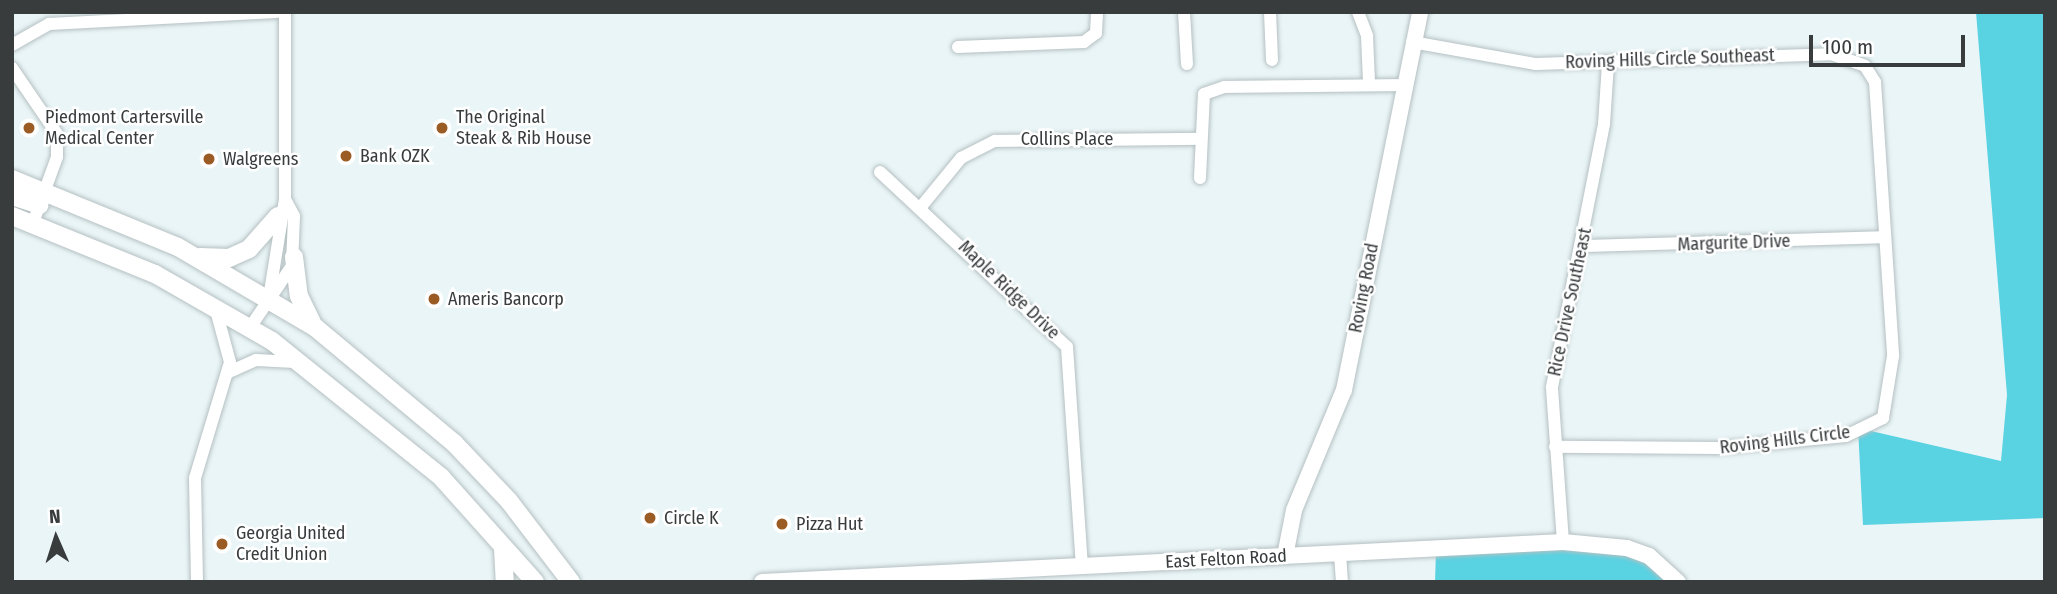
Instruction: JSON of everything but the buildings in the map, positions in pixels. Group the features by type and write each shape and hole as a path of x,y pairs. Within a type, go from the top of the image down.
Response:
{"main road":[{"path":"12,179 43,197 198,257 316,328 454,443 571,582"},
{"path":"12,196 43,197"},
{"path":"12,216 212,304 306,364 428,466 500,538 536,582"},
{"path":"198,257 240,254 258,243 278,216"},
{"path":"294,257 299,296 316,328"},
{"path":"500,538 506,582"}],"street":[{"path":"12,45 49,24 276,12"},
{"path":"269,298 278,216 285,199 285,12"},
{"path":"958,47 1084,41 1096,33 1097,12"},
{"path":"1184,12 1187,64"},
{"path":"1270,12 1272,60"},
{"path":"1358,12 1367,36 1369,82"},
{"name":"Roving Road","path":"1285,556 1292,518 1344,390 1402,85 1420,12"},
{"name":"Roving Hills Circle Southeast","path":"1412,42 1536,64 1843,56 1872,75 1880,125"},
{"name":"Rice Drive Southeast","path":"1563,542 1552,387 1583,247 1608,63"},
{"path":"12,68 55,126 57,157 33,223"},
{"path":"1200,178 1204,94 1224,87 1369,82 1402,85"},
{"name":"Roving Hills Circle","path":"1555,447 1718,449 1846,436 1872,427 1888,411 1892,389 1880,125"},
{"name":"Collins Place","path":"920,208 961,158 995,141 1200,139"},
{"name":"Maple Ridge Drive","path":"880,172 1067,347 1082,565"},
{"path":"250,326 294,257 294,216 285,199"},
{"name":"Margurite Drive","path":"1583,247 1884,237"},
{"path":"197,582 195,478 229,372 230,345 212,304"},
{"path":"229,372 256,360 306,364"},
{"name":"East Felton Road","path":"762,582 991,576 1082,565 1563,542 1628,548 1649,556 1678,582"},
{"path":"1340,554 1342,582"}],"shaded area":[{"path":"1976,12 2045,12 2045,518 1863,525 1858,428 2001,461 2007,395"},
{"path":"1563,542 1637,552 1675,582 1435,582 1436,550"}],"place":[{"name":"Piedmont Cartersville Medical Center","path":"29,128"},
{"name":"The Original Steak & Rib House","path":"442,128"},
{"name":"Bank OZK","path":"346,156"},
{"name":"Walgreens","path":"209,159"},
{"name":"Ameris Bancorp","path":"434,299"},
{"name":"Circle K","path":"650,518"},
{"name":"Pizza Hut","path":"782,524"},
{"name":"Georgia United Credit Union","path":"222,544"}]}
